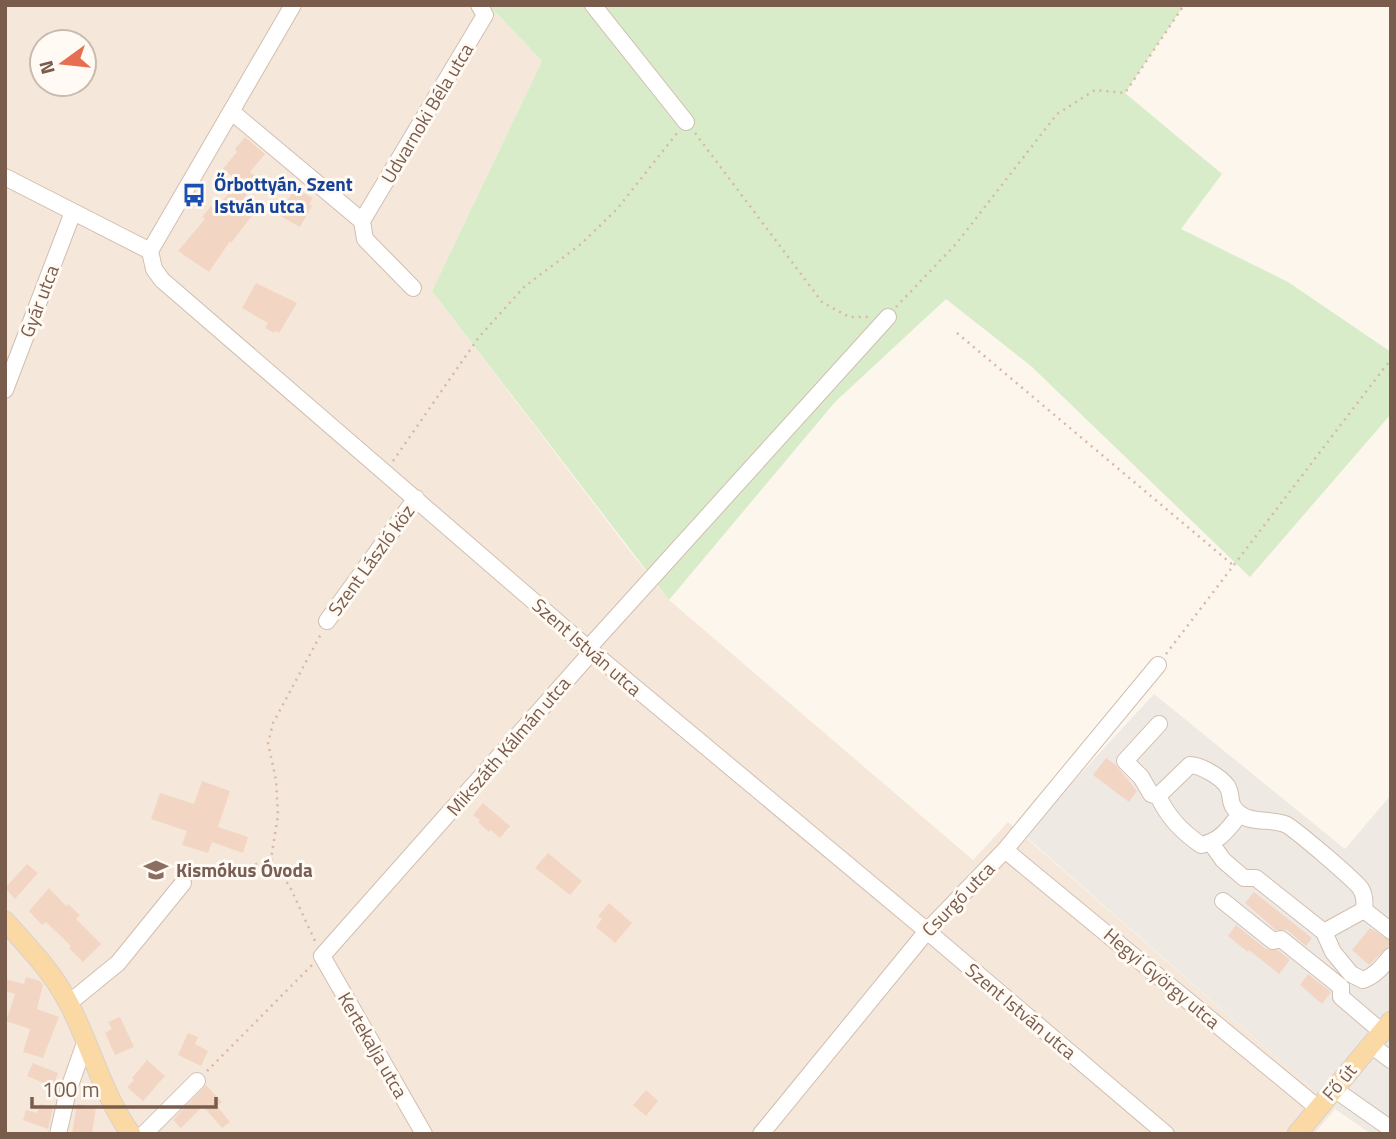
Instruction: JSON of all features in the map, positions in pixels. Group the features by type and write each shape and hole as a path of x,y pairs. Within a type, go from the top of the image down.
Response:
{"main road":[{"path":"5,921 49,970 69,1003 108,1096 131,1134"},
{"name":"Fő út","path":"1297,1134 1381,1033"}],"street":[{"path":"5,177 150,251 293,5"},
{"name":"Udvarnoki Béla utca","path":"362,221 485,15 479,5"},
{"path":"593,5 686,122"},
{"path":"232,112 362,221 365,239 413,288"},
{"name":"Gyár utca","path":"5,390 73,212"},
{"name":"Szent István utca","path":"150,251 154,269 162,280 590,650 1166,1134"},
{"name":"Mikszáth Kálmán utca","path":"321,956 588,656 592,644 888,317"},
{"name":"Szent László köz","path":"327,621 416,498"},
{"name":"Csurgó utca","path":"761,1134 927,931 1005,850 1158,666"},
{"path":"1159,724 1125,761 1141,777 1151,794 1158,796 1167,815 1186,835 1201,845 1211,843 1224,835 1240,814"},
{"path":"1158,796 1190,765 1200,765 1227,786 1232,808 1246,819 1262,819 1287,825 1345,873 1361,889 1365,901 1364,910"},
{"path":"1211,843 1223,860 1244,878 1256,877 1324,932 1351,974 1363,980 1379,970 1391,956"},
{"name":"Hegyi György utca","path":"1005,850 1318,1108"},
{"path":"69,1003 118,963 183,883"},
{"path":"1223,901 1273,941 1281,939 1341,987 1341,997 1381,1033 1391,1060"},
{"path":"1364,910 1391,931"},
{"path":"1324,932 1364,910"},
{"name":"Kertekalja utca","path":"321,956 424,1134"},
{"path":"58,1134 68,1091 85,1043"},
{"path":"144,1134 197,1081"},
{"path":"1334,1088 1391,1129"}],"path":[{"path":"385,472 479,337 524,287 581,244 617,209 686,122 822,302 849,317 888,317 956,244 1057,114 1094,90 1125,93 1184,5"},
{"path":"957,333 1234,566"},
{"path":"1158,666 1391,359"},
{"path":"197,1081 321,956 289,887 271,859 278,815 276,780 268,743 273,723 327,621"},
{"path":"183,883 203,871 225,864 249,867 271,859"}],"shaded area":[{"path":"5,5 489,5 542,61 432,291 669,600 973,860 1008,822 1335,1109 1314,1134 5,1134"},
{"path":"1154,694 1345,849 1391,795 1391,1134 1371,1134 1335,1109 1024,835"}],"green space":[{"path":"489,5 1184,5 1125,93 1222,174 1181,229 1288,282 1391,352 1391,414 1250,577 1031,366 946,299 835,402 669,600 432,291 542,61"}],"building":[{"path":"245,137 265,154 250,172 259,179 245,197 258,208 231,243 230,241 209,272 178,251 205,219 202,217 211,206 215,210 238,182 223,169"},
{"path":"295,188 313,198 309,204 312,206 300,227 279,215"},
{"path":"256,283 297,303 279,333 265,328 268,323 242,308"},
{"path":"1106,758 1116,765 1137,791 1129,802 1093,775"},
{"path":"202,781 230,791 218,827 248,837 243,853 212,842 208,853 182,845 187,831 151,819 160,793 194,804"},
{"path":"483,803 510,826 500,838 491,830 489,832 473,815"},
{"path":"548,853 582,881 570,895 535,868"},
{"path":"27,864 38,873 15,899 5,888"},
{"path":"49,888 66,906 68,904 80,915 76,919 101,944 83,962 46,922 42,925 29,911"},
{"path":"1254,892 1312,938 1306,946 1287,930 1276,930 1245,903"},
{"path":"609,903 632,923 615,943 596,927 602,919 598,916"},
{"path":"1236,925 1266,949 1278,950 1290,960 1279,974 1228,936"},
{"path":"1370,928 1391,941 1391,944 1369,965 1352,950"},
{"path":"1308,974 1331,992 1322,1004 1300,985"},
{"path":"26,977 40,981 43,985 37,1009 59,1017 43,1058 23,1052 30,1029 6,1021 15,994 5,991 5,979 24,984"},
{"path":"120,1017 134,1047 115,1055 105,1033 112,1029 108,1022"},
{"path":"188,1033 198,1037 195,1044 208,1051 201,1066 178,1055"},
{"path":"147,1060 165,1076 143,1101 127,1087"},
{"path":"33,1063 58,1073 53,1087 27,1076"},
{"path":"206,1085 222,1102 217,1106 230,1122 222,1128 203,1106 181,1128 173,1120"},
{"path":"646,1090 658,1101 646,1116 633,1105"},
{"path":"40,1104 53,1108 48,1129 23,1120 26,1110 37,1113"},
{"path":"77,1104 96,1107 92,1134 72,1134"}],"place":[{"name":"Őrbottyán, Szent István utca","path":"194,195"},
{"name":"Kismókus Óvoda","path":"156,870"}]}
